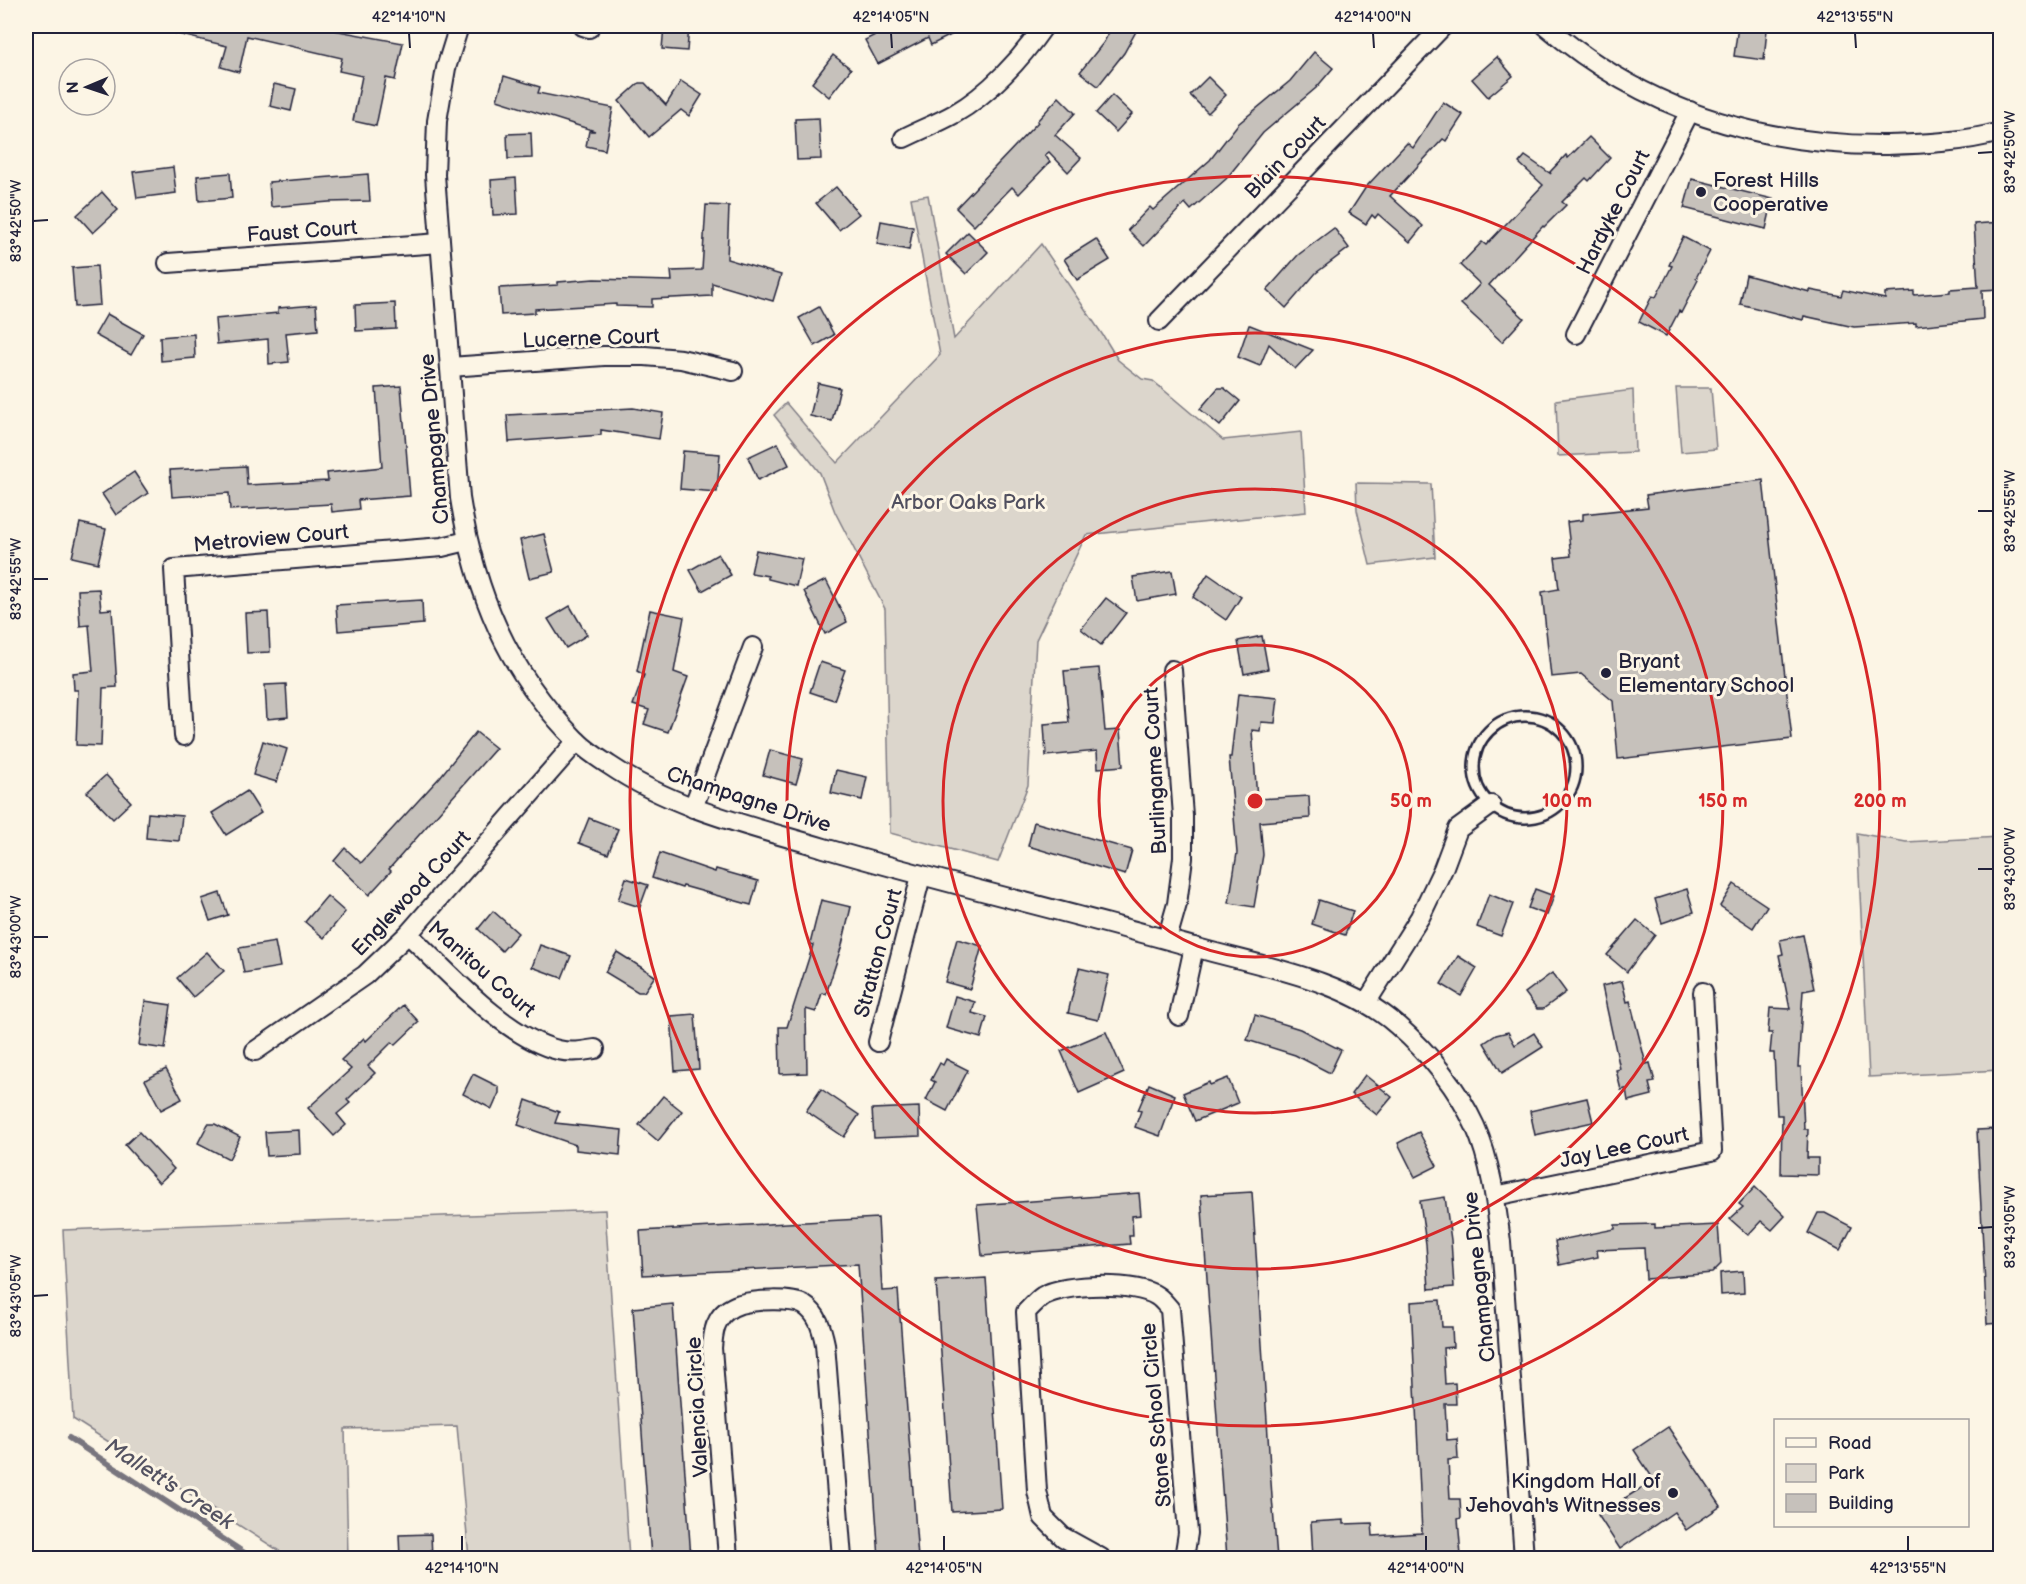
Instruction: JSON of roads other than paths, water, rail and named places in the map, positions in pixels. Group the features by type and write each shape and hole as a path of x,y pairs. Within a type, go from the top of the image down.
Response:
{"street":[{"name":"Champagne Drive","path":"459,26 446,68 437,121 435,175 460,498 467,541 477,578 493,620 523,676 577,741 644,787 693,808 921,876 1293,974 1366,1003 1397,1025 1430,1059 1454,1089 1475,1126 1488,1164 1502,1242 1524,1558"},
{"path":"904,138 955,113 981,95 1014,63 1044,26"},
{"name":"Blain Court","path":"1159,321 1443,26"},
{"path":"1546,26 1593,63 1630,84 1690,111 1738,128 1823,143 1949,142 2001,132"},
{"name":"Hardyke Court","path":"1576,334 1690,111"},
{"name":"Faust Court","path":"168,263 440,243"},
{"name":"Lucerne Court","path":"450,367 604,356 645,356 681,359 733,370"},
{"name":"Metroview Court","path":"184,736 174,568 442,547 467,541"},
{"path":"693,808 753,647"},
{"name":"Burlingame Court","path":"1167,939 1177,904 1183,858 1183,816 1172,670"},
{"name":"Englewood Court","path":"255,1051 365,975 408,934 577,741"},
{"path":"1366,1003 1420,917 1443,869 1458,829 1491,805"},
{"name":"Stratton Court","path":"878,1041 921,876"},
{"name":"Manitou Court","path":"408,934 502,1022 531,1040 559,1050 576,1052 596,1049"},
{"path":"1179,1016 1194,947"},
{"name":"Jay Lee Court","path":"1495,1196 1712,1151 1703,992"},
{"name":"Stone School Circle","path":"1101,1558 1063,1537 1043,1517 1037,1491 1026,1312 1043,1296 1065,1288 1137,1287 1158,1296 1170,1309 1188,1533 1184,1558"},
{"name":"Valencia Circle","path":"728,1558 712,1348 714,1331 718,1320 729,1309 741,1304 789,1300 803,1305 813,1313 822,1327 842,1558"}],"lane":[{"path":"1527,715 1548,720 1564,733 1574,749 1577,767 1573,785 1564,801 1548,813 1528,818 1508,815 1491,805 1478,788 1474,767 1478,747 1490,729 1507,718 1527,715"}],"waterway":[{"name":"Mallett's Creek","path":"69,1438 252,1558"}],"place":[{"name":"Forest Hills Cooperative","path":"1701,192"},
{"name":"Bryant Elementary School","path":"1606,673"},
{"name":"Kingdom Hall of Jehovah's Witnesses","path":"1673,1493"}],"park label":[{"name":"Arbor Oaks Park","path":"968,502"}]}
